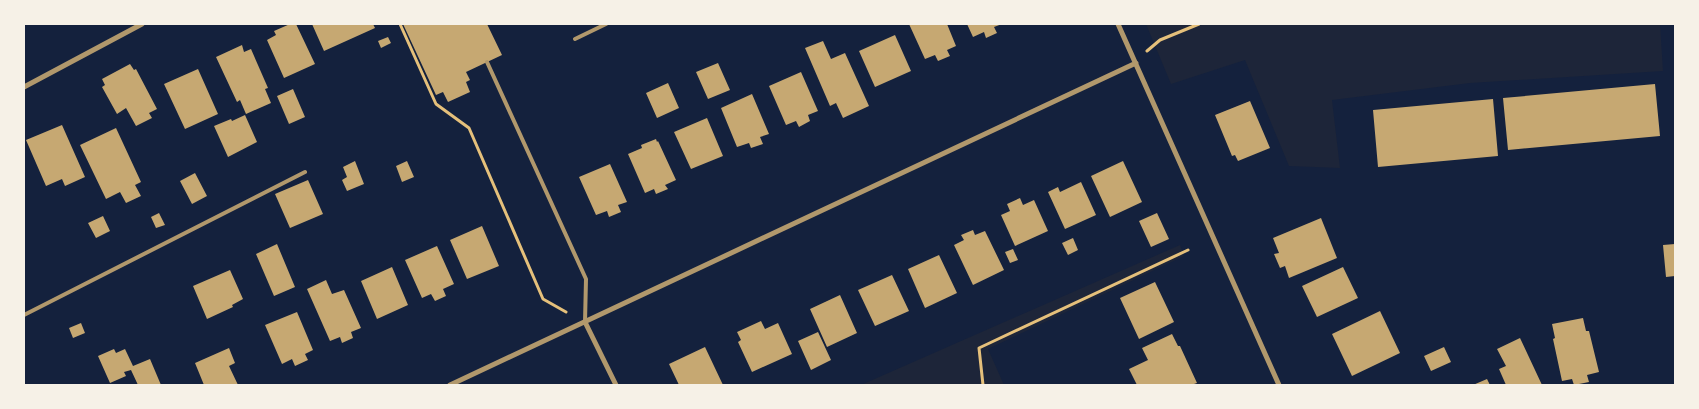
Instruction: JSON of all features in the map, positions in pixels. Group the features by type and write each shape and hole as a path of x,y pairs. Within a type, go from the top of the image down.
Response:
{"street":[{"path":"24,87 142,24"},
{"path":"1118,24 1279,385"},
{"path":"450,385 1136,63"},
{"path":"585,322 616,385"}],"lane":[{"path":"575,39 606,24"},
{"path":"487,62 586,278 585,322"},
{"path":"24,315 305,172"}],"path":[{"path":"400,24 436,104 469,128 543,299 585,322"},
{"path":"1136,63 1160,40 1199,24"},
{"path":"983,385 979,348 1188,250"}],"shaded area":[{"path":"1146,24 1660,24 1663,71 1470,83 1332,100 1340,168 1289,166 1245,60 1171,84"},
{"path":"1180,245 1184,256 988,349 1004,385 861,385"}],"building":[{"path":"290,24 296,24 315,64 284,78 267,40 276,35 274,31"},
{"path":"312,24 373,24 375,28 324,51"},
{"path":"403,24 487,24 502,55 466,72 470,80 466,82 470,92 448,102 443,92 436,95"},
{"path":"909,24 947,24 956,46 947,50 950,56 938,61 935,55 925,59"},
{"path":"967,24 1002,24 994,27 997,33 986,38 984,32 973,37"},
{"path":"895,35 911,71 875,87 859,51"},
{"path":"388,37 391,43 381,48 378,41"},
{"path":"823,41 831,59 845,53 869,106 843,118 836,103 830,106 805,48"},
{"path":"242,45 244,52 251,49 268,88 265,89 271,103 246,114 240,100 237,102 216,57"},
{"path":"718,63 730,90 708,99 696,72"},
{"path":"130,64 134,70 136,69 157,109 149,113 152,118 136,126 126,108 117,114 102,87 105,85 102,79"},
{"path":"198,69 218,114 185,129 164,84"},
{"path":"801,72 818,111 808,115 810,121 799,127 796,121 786,125 769,86"},
{"path":"668,83 679,108 657,118 646,93"},
{"path":"1655,84 1660,136 1508,150 1503,98"},
{"path":"293,89 305,117 289,124 277,96"},
{"path":"752,94 769,134 760,137 763,144 751,148 749,143 737,147 721,108"},
{"path":"1493,99 1498,156 1378,167 1373,110"},
{"path":"1250,101 1270,148 1238,161 1235,155 1232,156 1215,115"},
{"path":"245,115 257,142 228,157 214,126"},
{"path":"707,118 723,156 691,169 674,132"},
{"path":"62,125 85,177 65,186 62,179 46,186 26,140"},
{"path":"116,128 141,182 135,185 141,196 126,203 120,192 106,199 80,145"},
{"path":"656,139 676,180 665,185 668,189 656,194 654,189 645,193 628,154 642,148 641,145"},
{"path":"355,161 364,184 347,191 342,180 347,177 343,167"},
{"path":"407,161 414,177 402,182 396,166"},
{"path":"1123,161 1142,202 1110,217 1091,176"},
{"path":"610,164 627,202 618,205 621,212 609,217 607,211 596,215 579,177"},
{"path":"195,173 207,196 192,204 180,181"},
{"path":"308,180 323,214 290,228 275,194"},
{"path":"1081,182 1096,215 1065,229 1048,192 1058,187 1060,192"},
{"path":"1020,198 1023,205 1034,200 1048,231 1015,246 1001,215 1010,211 1007,204"},
{"path":"159,213 165,225 156,228 151,217"},
{"path":"1157,213 1169,239 1151,247 1139,221"},
{"path":"103,216 110,231 96,238 88,223"},
{"path":"1321,218 1337,258 1289,278 1285,266 1280,268 1274,254 1279,253 1273,238"},
{"path":"482,226 499,266 467,279 450,240"},
{"path":"973,230 975,235 985,231 1004,270 973,285 954,245 964,240 961,235"},
{"path":"1073,238 1078,250 1068,255 1062,243"},
{"path":"277,244 295,287 274,296 256,254"},
{"path":"1675,244 1675,276 1666,277 1663,245"},
{"path":"437,246 454,284 443,289 446,296 435,301 431,294 422,298 405,260"},
{"path":"1013,249 1018,260 1010,263 1005,252"},
{"path":"939,255 957,293 925,308 908,269"},
{"path":"392,267 408,305 377,319 361,281"},
{"path":"1343,267 1358,298 1317,317 1302,286"},
{"path":"230,270 243,299 232,305 233,307 207,319 193,286"},
{"path":"892,275 909,311 875,326 858,290"},
{"path":"326,280 332,294 344,290 361,328 351,332 353,338 342,343 340,337 330,341 307,289"},
{"path":"1155,282 1174,322 1139,339 1120,298"},
{"path":"840,295 857,333 827,347 810,309"},
{"path":"1380,311 1400,353 1352,376 1332,334"},
{"path":"297,312 313,350 305,354 308,360 295,366 292,359 282,364 265,325"},
{"path":"1583,318 1586,331 1589,331 1599,372 1587,375 1589,382 1574,385 1572,379 1562,381 1553,339 1555,338 1552,324"},
{"path":"761,321 765,329 778,323 792,354 752,372 738,342 741,340 737,332"},
{"path":"81,323 85,333 73,338 69,328"},
{"path":"818,332 831,360 811,370 798,341"},
{"path":"1172,334 1178,346 1180,346 1197,383 1191,385 1137,385 1129,369 1148,360 1142,348"},
{"path":"1520,338 1542,385 1506,385 1499,369 1506,366 1497,349"},
{"path":"705,347 723,385 679,385 669,364"},
{"path":"1444,347 1451,362 1431,371 1424,356"},
{"path":"229,348 235,363 229,366 238,385 204,385 195,363"},
{"path":"114,349 116,353 125,349 133,366 150,359 161,385 138,385 131,370 124,372 126,376 110,383 98,356"},
{"path":"1487,379 1490,385 1473,385"}]}
